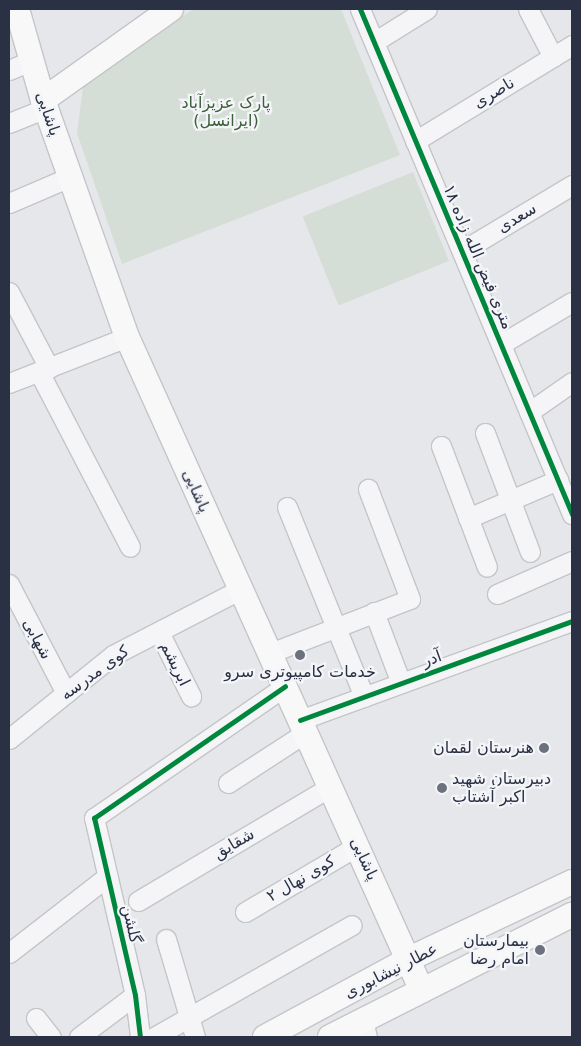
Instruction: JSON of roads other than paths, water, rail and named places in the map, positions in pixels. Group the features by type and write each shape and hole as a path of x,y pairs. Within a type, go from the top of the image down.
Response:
{"main road":[{"name":"پاشایی","path":"17,9 44,104 126,337 422,991"},
{"path":"44,104 171,9"},
{"name":"عطار نیشابوری","path":"265,1037 409,959 572,882"},
{"name":"عطار نیشابوری","path":"333,1036 365,1029 422,991 572,915"}],"street":[{"name":"۱۸ متری فیض الله زاده","path":"360,9 572,514"},
{"path":"374,42 427,9"},
{"path":"528,9 553,57"},
{"name":"ناصری","path":"415,141 572,45"},
{"path":"9,70 32,60"},
{"path":"9,123 44,104"},
{"path":"9,203 70,177"},
{"name":"سعدی","path":"462,251 572,185"},
{"path":"9,292 44,370 130,546"},
{"path":"501,344 572,302"},
{"path":"9,383 126,337"},
{"path":"529,412 572,382"},
{"path":"485,433 530,552"},
{"path":"441,446 487,567"},
{"path":"468,518 558,480"},
{"path":"270,653 410,599 368,488"},
{"path":"287,507 364,697"},
{"path":"497,594 572,561"},
{"name":"شهابی","path":"9,584 66,693"},
{"name":"کوی مدرسه","path":"9,739 113,655 241,589"},
{"path":"374,612 401,683"},
{"name":"آدر","path":"228,783 303,726 364,697 572,620"},
{"name":"ابریشم","path":"159,632 191,696"},
{"name":"گلشن","path":"140,1037 135,995 94,818 285,686"},
{"name":"شقایق","path":"138,901 330,787"},
{"name":"کوی نهال ۲","path":"245,912 358,846"},
{"path":"9,953 108,876"},
{"path":"154,1037 352,925"},
{"path":"166,940 195,1037"},
{"path":"79,1037 135,995"},
{"path":"36,1018 51,1037"}],"place":[{"name":"خدمات کامپیوتری سرو","path":"300,655"},
{"name":"هنرستان لقمان","path":"544,748"},
{"name":"دبیرستان شهید اکبر آشتاب","path":"442,788"},
{"name":"بیمارستان امام رضا","path":"540,950"}],"park label":[{"name":"پارک عزیزآباد (ایرانسل)","path":"226,112"}]}
